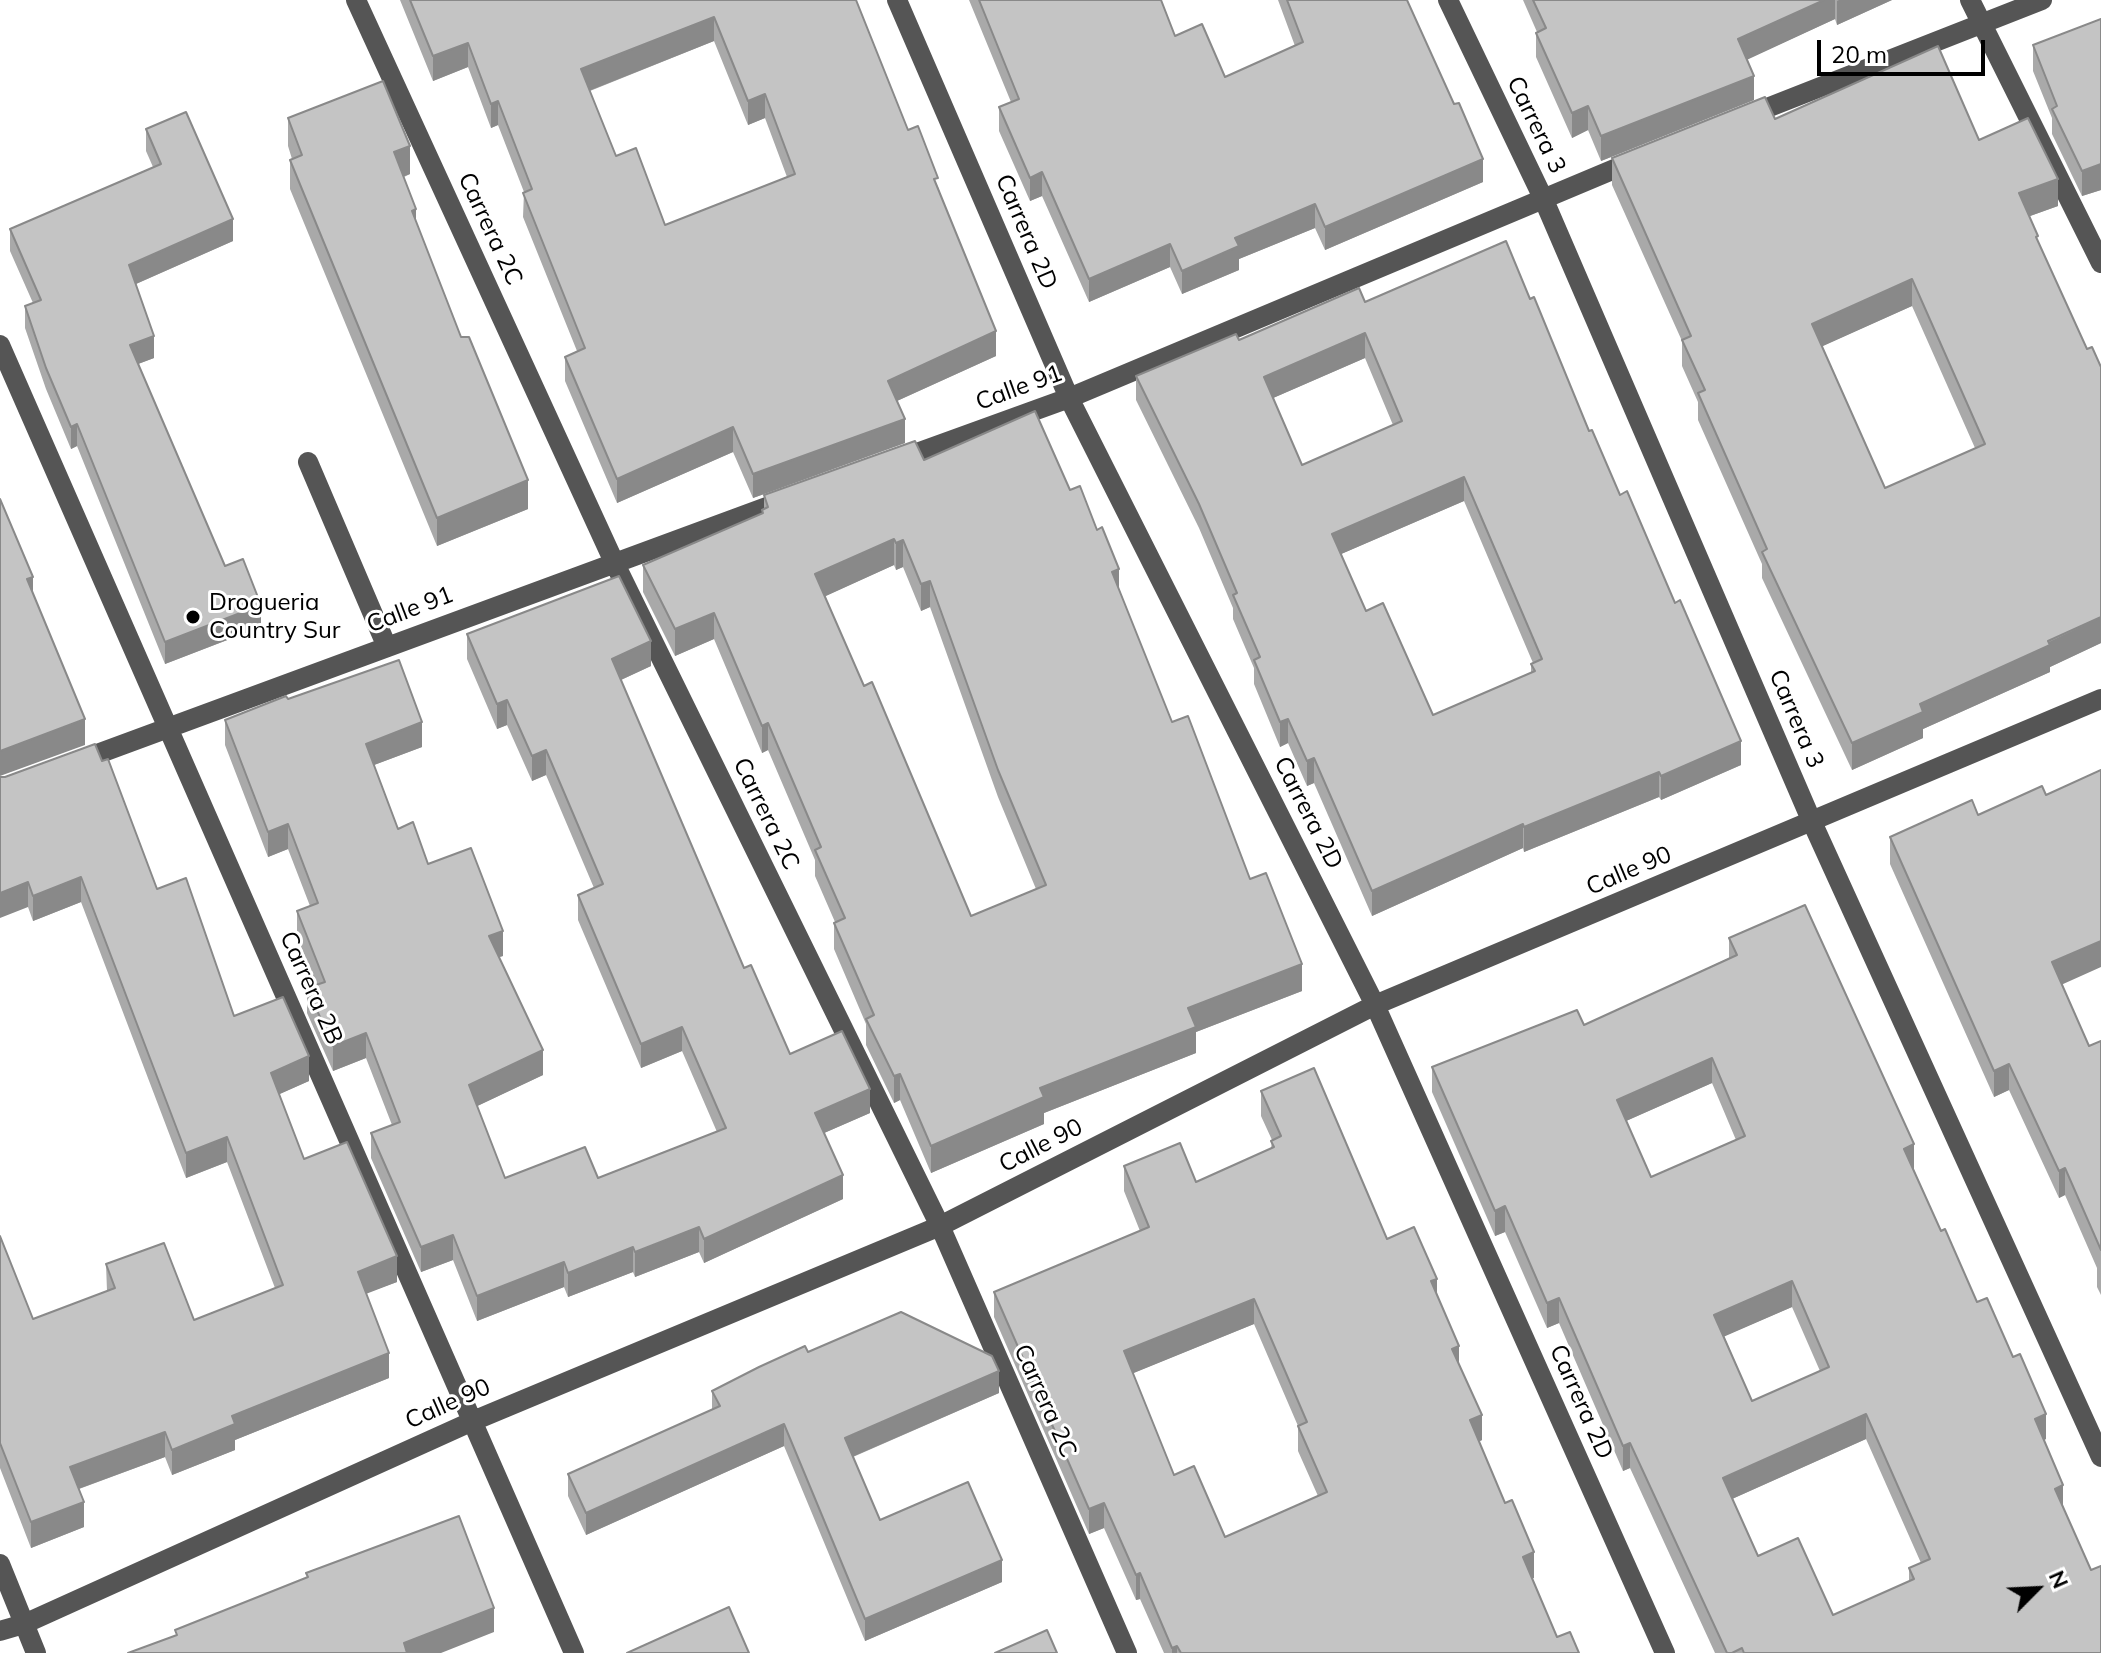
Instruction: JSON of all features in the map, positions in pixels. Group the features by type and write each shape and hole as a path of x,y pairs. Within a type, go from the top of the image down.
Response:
{"street":[{"name":"Carrera 2C","path":"356,0 614,562 940,1226 1127,1653"},
{"name":"Carrera 2D","path":"897,0 1069,398 1375,1005 1665,1653"},
{"name":"Carrera 3","path":"1448,0 1543,198 1812,822 2101,1457"},
{"path":"1970,0 2101,263"},
{"path":"1718,128 2042,0"},
{"name":"Calle 91","path":"878,467 1069,398 1659,151"},
{"name":"Carrera 2B","path":"0,345 574,1653"},
{"path":"308,462 387,647"},
{"name":"Calle 91","path":"56,769 805,493"},
{"name":"Calle 90","path":"0,1631 24,1624 473,1421 940,1226 1375,1005 2101,699"},
{"path":"0,1564 36,1653"}],"building":[{"path":"410,0 856,0 908,130 918,126 938,178 934,179 996,331 888,381 905,419 753,474 733,427 617,479 565,357 585,348 523,193 532,189 498,101 491,104 468,43 433,56","holes":["714,17 748,101 765,94 795,174 665,225 636,148 616,156 581,69"]},
{"path":"979,0 1161,0 1175,36 1202,24 1225,77 1303,42 1287,0 1407,0 1454,104 1459,103 1483,159 1325,227 1315,204 1235,238 1239,246 1182,271 1170,244 1089,279 1042,172 1030,178 999,107 1019,99"},
{"path":"1533,0 1824,0 1738,39 1754,76 1601,136 1588,106 1572,113 1536,33 1546,28"},
{"path":"2101,19 2101,164 2082,171 2052,109 2057,106 2033,45"},
{"path":"1938,46 1979,140 2028,118 2058,179 2019,193 2087,349 2092,347 2101,367 2101,617 2048,641 2050,645 1920,704 1923,712 1852,743 1762,552 1767,549 1698,393 1705,390 1682,340 1691,336 1612,158 1765,97 1775,119","holes":["1912,279 1985,444 1885,488 1812,324"]},
{"path":"383,81 410,146 394,152 416,209 412,211 461,337 469,337 528,480 437,518 290,160 302,155 288,118"},
{"path":"186,112 233,219 129,265 154,336 130,345 225,566 243,559 261,605 165,642 77,424 71,427 46,368 25,306 41,300 10,229 161,164 146,129"},
{"path":"1506,241 1530,299 1534,297 1589,431 1592,430 1620,495 1627,491 1675,603 1680,600 1741,741 1661,776 1659,772 1524,827 1523,824 1372,891 1314,758 1307,761 1288,719 1280,722 1254,660 1260,657 1233,595 1237,593 1199,504 1136,376 1236,334 1239,340 1359,288 1365,302","holes":["1365,333 1402,421 1302,465 1264,377","1464,477 1542,659 1531,664 1535,671 1433,715 1383,603 1366,611 1332,534"]},
{"path":"1035,411 1070,490 1080,486 1097,530 1102,527 1119,569 1112,572 1172,722 1188,716 1250,879 1266,873 1302,964 1188,1008 1196,1027 1040,1088 1044,1097 931,1146 900,1074 894,1076 866,1019 874,1015 834,923 845,918 815,850 821,847 768,723 762,726 714,613 675,629 643,565 763,513 762,510 768,507 764,495 915,441 924,460","holes":["894,539 896,543 903,540 921,584 930,581 998,770 1046,885 971,916 872,682 864,686 815,574"]},
{"path":"0,499 33,577 27,579 85,719 0,751"},
{"path":"619,576 651,641 612,659 744,968 751,965 790,1054 842,1031 870,1089 815,1113 843,1175 704,1239 699,1227 635,1252 633,1247 568,1273 564,1262 477,1296 453,1235 421,1247 371,1133 400,1122 366,1033 333,1046 307,988 325,982 297,911 318,903 288,824 268,832 225,720 286,696 288,699 399,660 422,722 366,744 398,829 413,822 428,864 471,848 503,931 489,936 543,1050 469,1085 505,1178 585,1147 598,1178 726,1128 682,1027 641,1044 578,895 603,884 546,750 532,756 507,700 497,704 467,634"},
{"path":"95,744 102,761 108,759 157,889 186,878 234,1016 283,997 309,1056 271,1073 304,1159 347,1142 397,1256 358,1272 389,1353 232,1416 235,1424 172,1450 165,1432 70,1467 84,1502 31,1522 0,1443 0,1236 33,1319 115,1288 106,1264 164,1243 194,1320 283,1285 227,1137 186,1153 81,877 33,896 28,882 0,893 0,777"},
{"path":"2101,770 2101,941 2052,962 2089,1046 2101,1041 2101,1250 2065,1168 2059,1171 2009,1064 1994,1071 1890,837 1972,800 1978,815 2042,786 2046,795"},
{"path":"1805,905 1914,1144 1904,1149 1941,1231 1945,1229 1977,1302 1987,1298 2013,1357 2020,1354 2046,1414 2035,1419 2063,1485 2055,1489 2091,1570 2101,1566 2101,1653 1744,1653 1742,1648 1727,1653 1630,1443 1623,1446 1559,1298 1547,1303 1505,1206 1495,1211 1432,1067 1577,1010 1584,1025 1737,955 1729,938","holes":["1712,1058 1745,1136 1651,1177 1617,1100","1792,1281 1829,1367 1752,1401 1714,1315","1866,1414 1930,1559 1909,1568 1914,1579 1833,1615 1798,1538 1758,1556 1723,1478"]},
{"path":"1314,1068 1387,1239 1414,1227 1437,1279 1431,1281 1459,1346 1452,1349 1482,1415 1470,1420 1505,1503 1512,1500 1534,1552 1523,1557 1557,1637 1570,1632 1579,1653 1181,1653 1177,1646 1172,1648 1140,1573 1136,1575 1104,1503 1089,1509 994,1292 1149,1227 1124,1166 1180,1143 1196,1182 1274,1147 1271,1141 1281,1136 1261,1091","holes":["1254,1299 1307,1422 1298,1426 1327,1492 1225,1537 1194,1466 1174,1475 1124,1351"]},
{"path":"901,1312 992,1356 999,1371 845,1438 880,1520 968,1482 1002,1560 865,1619 784,1424 586,1513 568,1474 720,1406 712,1391 759,1367 805,1346 808,1352"},
{"path":"459,1516 494,1608 404,1643 407,1653 128,1653 177,1635 175,1630 308,1577 306,1573"},
{"path":"729,1607 749,1653 627,1653"},
{"path":"1047,1630 1057,1653 995,1653"}],"place":[{"name":"Drogueria Country Sur","path":"193,617"}]}
